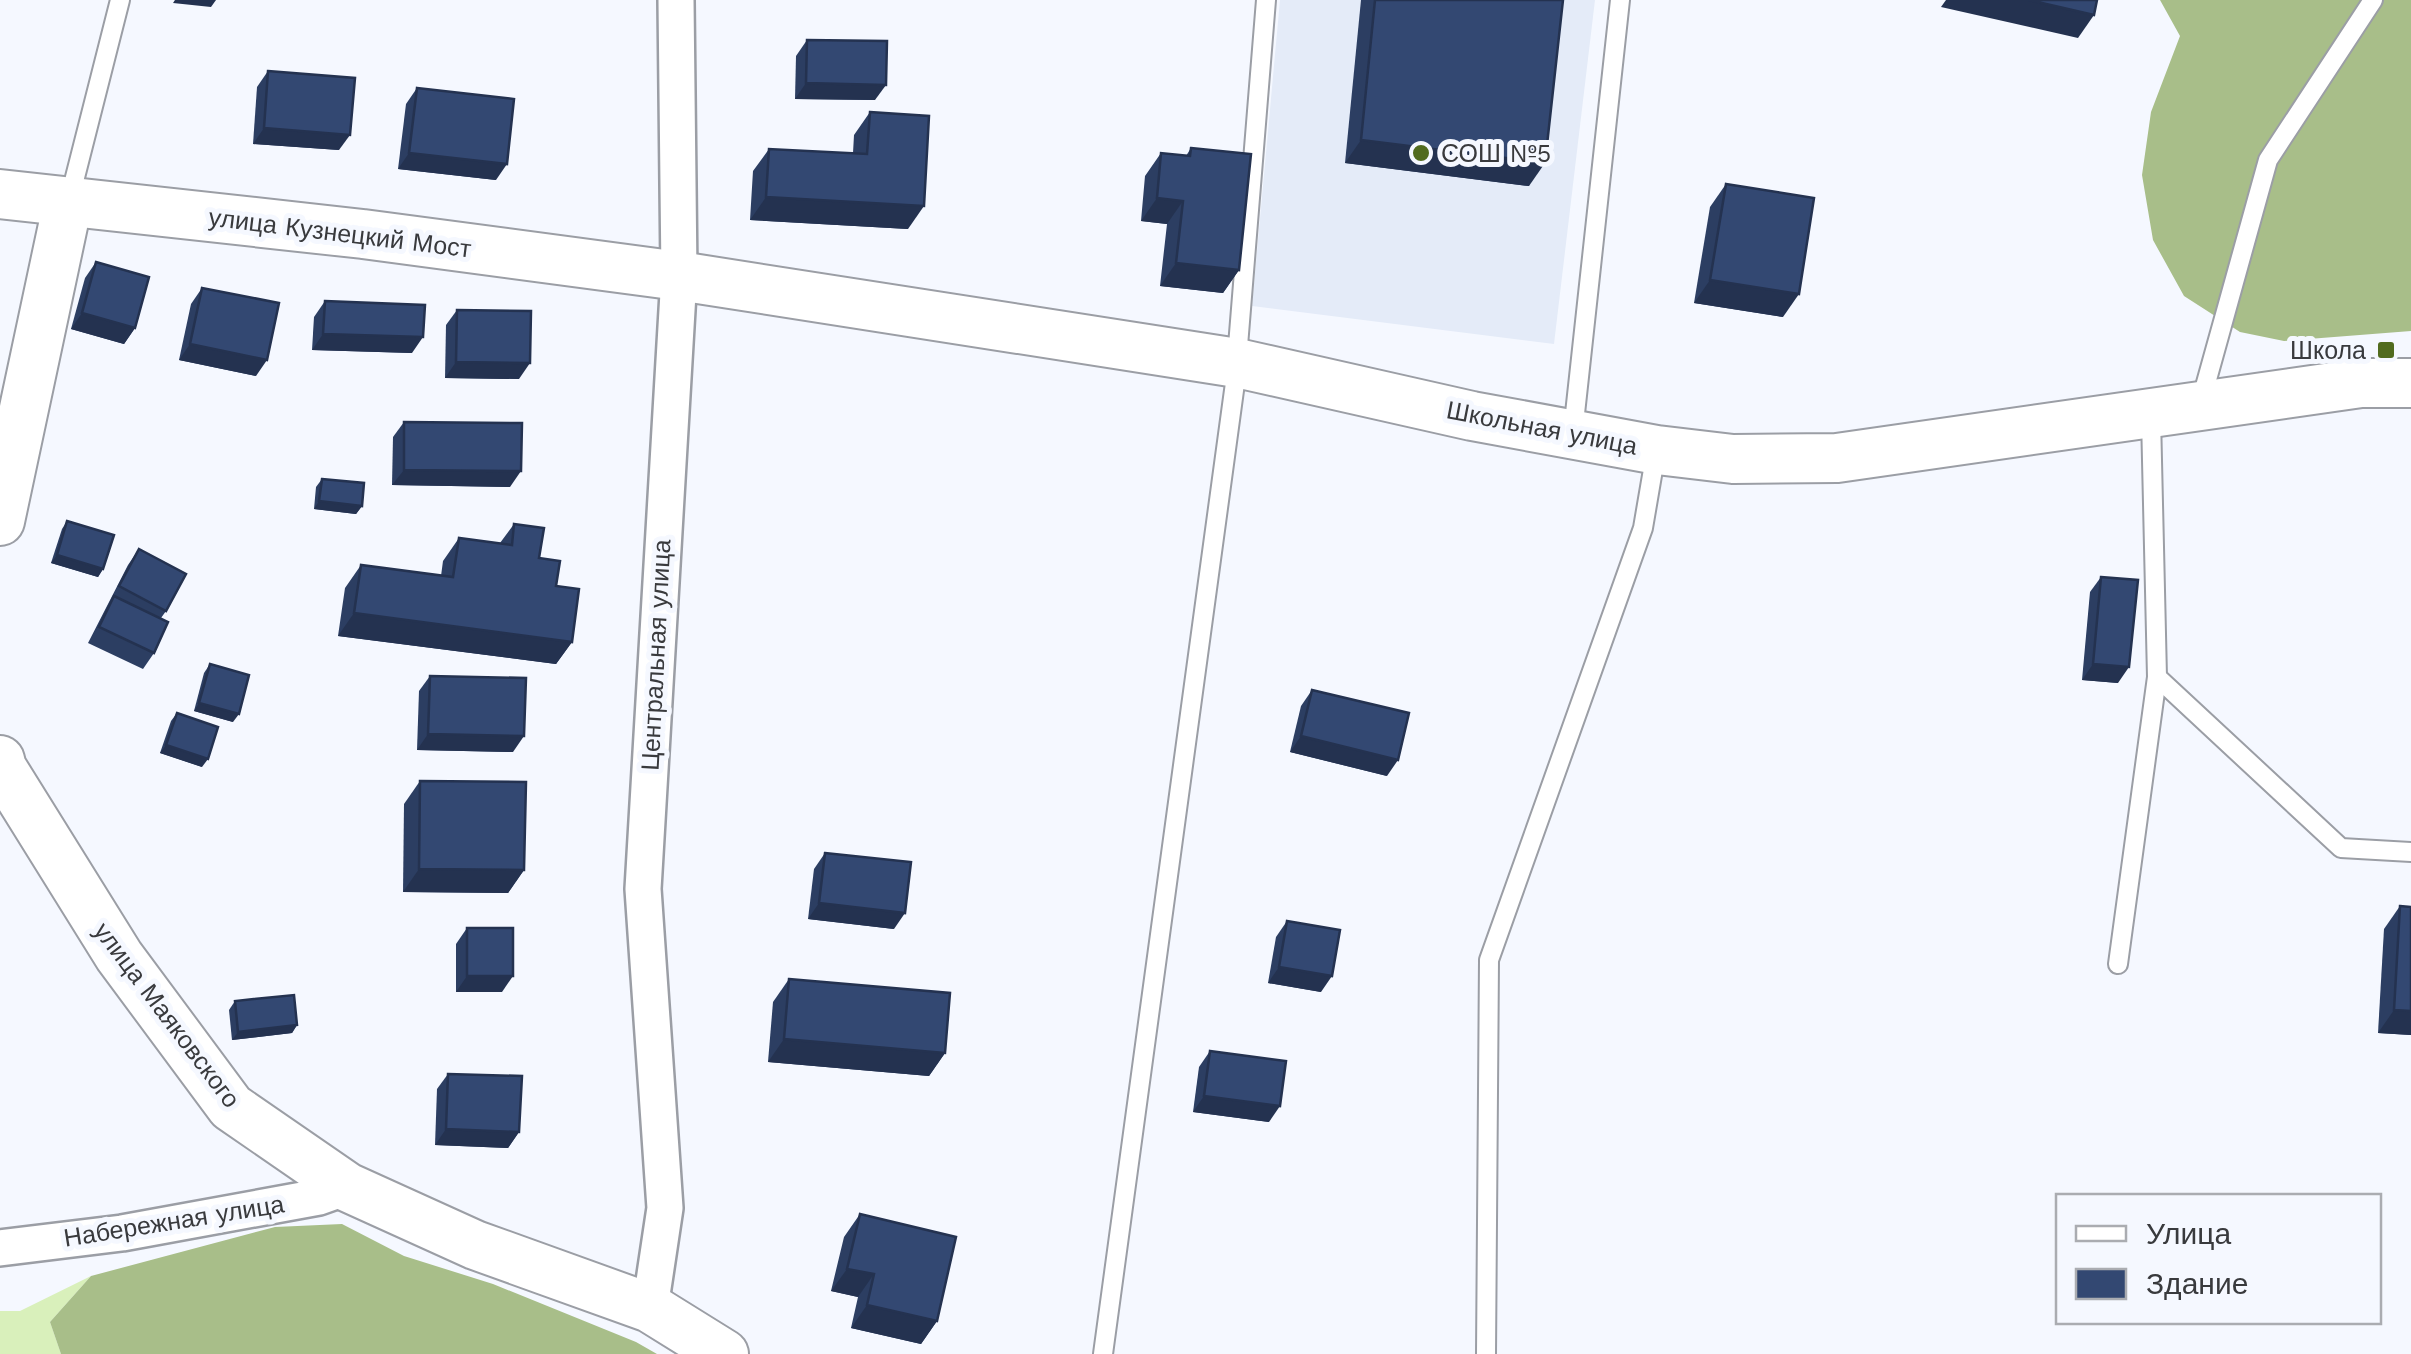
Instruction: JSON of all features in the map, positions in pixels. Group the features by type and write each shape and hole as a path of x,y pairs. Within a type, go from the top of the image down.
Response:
{"street":[{"name":"Центральная улица","path":"650,1308 665,1208 642,889 678,276 676,0"},
{"name":"улица Кузнецкий Мост","path":"0,194 363,234 678,276"},
{"path":"0,521 68,202"},
{"name":"Школьная улица","path":"678,276 1237,363 1472,416 1657,450 1733,459 1837,458 2361,383 2411,383"},
{"name":"улица Маяковского","path":"0,760 119,956 231,1107 347,1187 475,1245 650,1308 724,1354"},
{"name":"Набережная улица","path":"0,1248 122,1232 319,1197 347,1187"}],"lane":[{"path":"68,202 120,0"},
{"path":"1103,1354 1237,363 1266,0"},
{"path":"1573,432 1620,0"},
{"path":"2200,406 2268,160 2373,0"},
{"path":"2118,964 2157,677 2151,412"},
{"path":"1486,1354 1489,960 1642,528 1657,450"},
{"path":"2157,677 2341,848 2411,852"}],"shaded area":[{"name":"СОШ №5","path":"1280,0 1595,0 1554,344 1252,306"}],"green space":[{"path":"2160,0 2411,0 2411,331 2284,341 2240,332 2184,296 2153,240 2142,175 2151,112 2180,36"},
{"path":"342,1224 404,1256 493,1284 657,1354 61,1354 50,1322 91,1276 275,1227"},
{"path":"91,1276 50,1322 61,1354 0,1354 0,1311 20,1311"}],"building":[{"path":"1375,0 1563,0 1545,163 1361,140"},
{"path":"2029,0 2097,0 2094,15"},
{"path":"807,40 887,41 886,85 806,83"},
{"path":"268,71 355,78 350,135 264,128"},
{"path":"417,88 514,99 507,164 409,153"},
{"path":"870,112 929,116 924,206 766,197 769,149 867,154"},
{"path":"1191,148 1251,154 1239,270 1176,263 1183,201 1157,198 1161,153 1190,156"},
{"path":"1726,184 1814,198 1799,294 1710,280"},
{"path":"96,262 149,277 135,328 82,313"},
{"path":"202,288 279,303 267,360 190,344"},
{"path":"325,301 425,305 423,337 323,334"},
{"path":"457,310 531,311 530,363 456,362"},
{"path":"404,422 522,423 521,471 404,470"},
{"path":"322,479 364,483 362,506 319,501"},
{"path":"67,521 114,535 103,569 57,555"},
{"path":"514,524 544,528 539,558 560,561 556,586 579,589 572,642 354,613 361,565 453,577 459,538 512,545"},
{"path":"139,549 186,574 166,611 119,586"},
{"path":"2101,577 2138,580 2129,667 2093,664"},
{"path":"114,596 168,622 154,653 99,627"},
{"path":"210,664 249,675 239,714 199,703"},
{"path":"430,676 526,678 524,736 428,734"},
{"path":"1312,690 1409,713 1398,760 1301,736"},
{"path":"177,713 218,727 208,759 166,745"},
{"path":"420,781 526,782 524,870 419,869"},
{"path":"825,853 911,862 905,913 819,903"},
{"path":"2400,906 2411,907 2411,1011 2394,1010"},
{"path":"1287,921 1340,930 1332,976 1279,967"},
{"path":"467,928 513,928 513,976 467,976"},
{"path":"789,979 950,993 945,1053 784,1039"},
{"path":"294,995 297,1025 238,1032 235,1001"},
{"path":"1210,1051 1286,1061 1280,1106 1204,1096"},
{"path":"448,1074 522,1076 519,1132 446,1129"},
{"path":"860,1214 956,1237 937,1321 867,1305 874,1274 847,1269"}],"place":[{"name":"СОШ №5","path":"1421,153"},
{"name":"Школа","path":"2386,350"}]}
